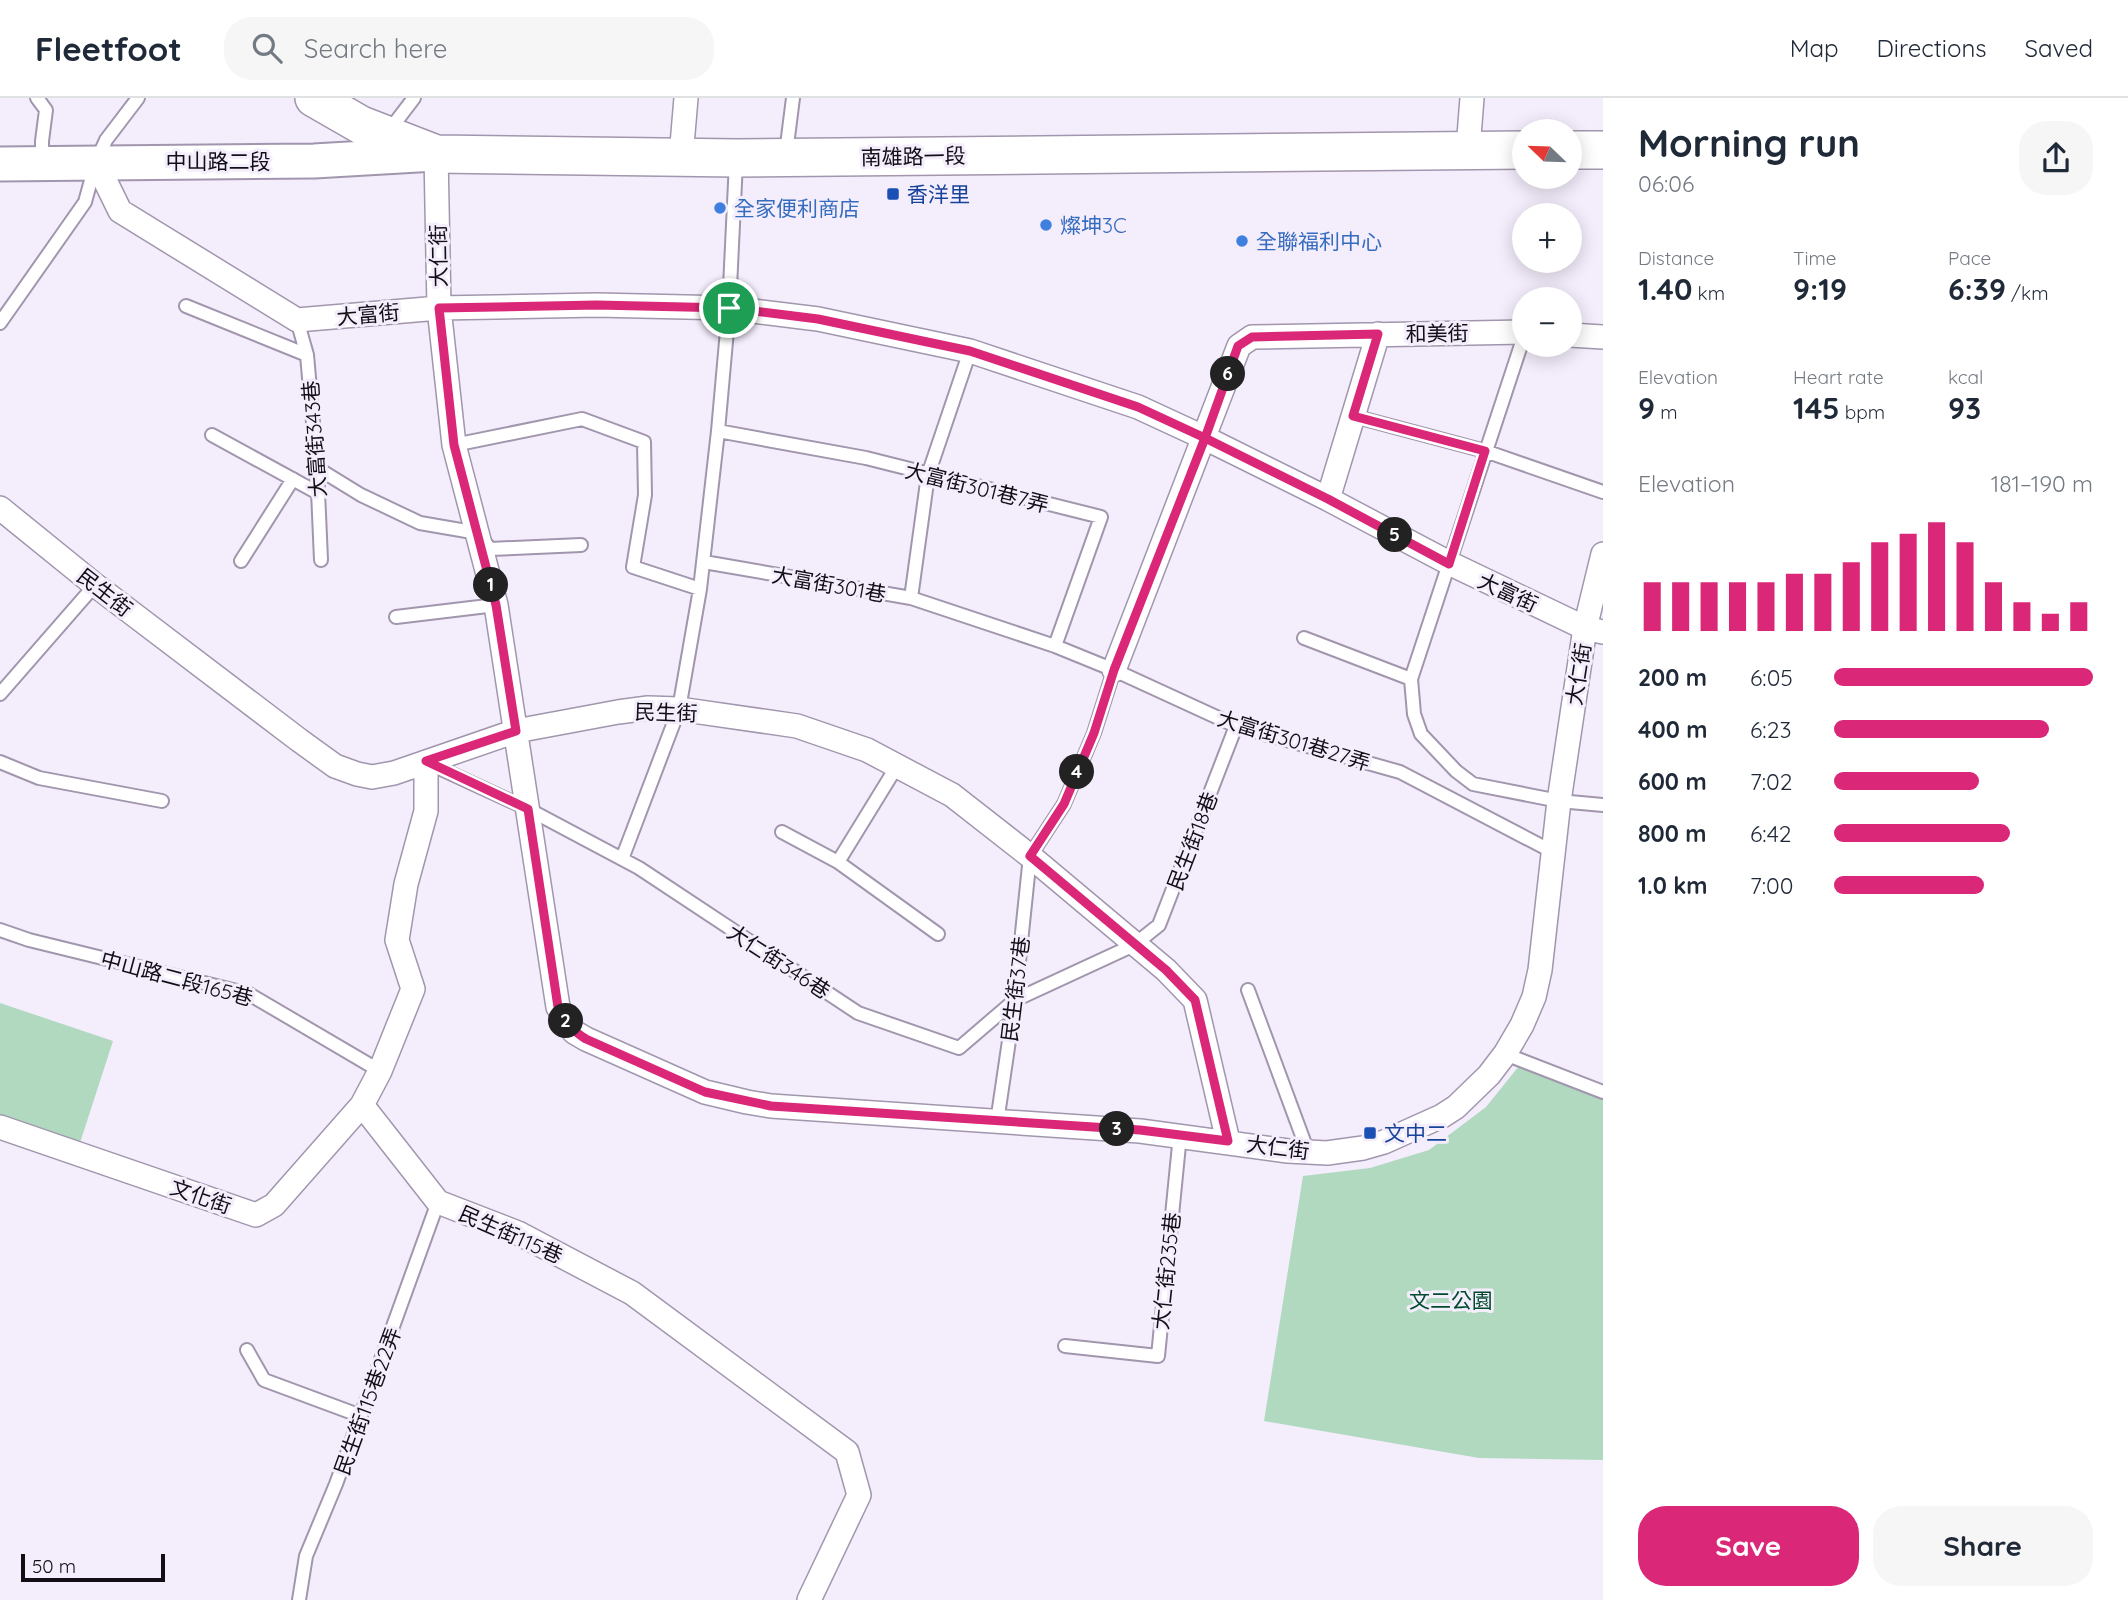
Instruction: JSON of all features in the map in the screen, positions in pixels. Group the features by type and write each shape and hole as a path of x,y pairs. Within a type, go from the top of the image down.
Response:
{"main road":[{"name":"南雄路一段","path":"314,98 361,125 436,154 737,158 1512,150"},
{"path":"1582,150 1603,150"}],"street":[{"path":"681,157 685,98"},
{"path":"1468,149 1472,98"},
{"name":"中山路二段","path":"0,164 314,161 436,154"},
{"name":"大仁街","path":"436,154 439,308 454,445 496,605 558,1007 574,1032 705,1092 771,1106 1140,1130 1307,1152 1343,1152 1384,1143 1442,1116 1474,1091 1506,1054 1534,997 1540,970 1559,801 1594,630 1603,554"},
{"path":"96,162 120,211 297,320"},
{"name":"大富街","path":"297,320 439,308 597,305 729,308 818,319 970,351 1138,407 1328,499 1449,564 1594,630"},
{"path":"1328,499 1378,334"},
{"name":"和美街","path":"1114,670 1238,346 1252,337 1512,334"},
{"path":"1582,336 1603,337"},
{"name":"民生街","path":"0,508 95,585 335,766 372,777 394,773 516,731 648,708 679,709 797,726 867,750 952,795 1030,856 1166,970 1195,1000 1228,1141"},
{"path":"362,1105 380,1072 413,989 397,940 406,884 426,811 426,761"},
{"name":"文化街","path":"0,1127 256,1215 274,1205 362,1105"},
{"name":"民生街115巷","path":"362,1105 439,1202 518,1233 632,1293 847,1452 859,1495 809,1600"}],"lane":[{"path":"37,98 46,110 42,164"},
{"path":"0,323 85,202 96,162 106,140 138,98"},
{"path":"386,135 414,98"},
{"path":"786,157 793,98"},
{"path":"622,859 679,709 700,589 729,308 737,158"},
{"path":"186,306 307,355"},
{"name":"大富街343巷","path":"297,320 307,355 317,468 321,559"},
{"name":"大富街301巷","path":"704,562 911,598 928,475 970,351"},
{"path":"1516,357 1411,679 1414,714 1421,734 1456,771 1473,784 1559,801 1603,805"},
{"path":"1353,416 1485,451 1603,492"},
{"path":"454,445 582,419 644,442 645,495 633,567 700,589"},
{"name":"大富街301巷7弄","path":"718,431 866,458 1101,517 1055,646"},
{"path":"212,435 318,493"},
{"path":"317,468 361,495 420,523 478,533 490,549 581,545"},
{"path":"241,561 293,479"},
{"path":"0,694 95,585"},
{"name":"大富街301巷27弄","path":"911,598 1055,646 1236,726 1400,772 1553,852"},
{"path":"396,617 496,605"},
{"path":"1304,638 1411,679"},
{"path":"1030,856 1064,804 1094,733 1114,670"},
{"name":"民生街18巷","path":"1134,945 1160,925 1236,726"},
{"name":"大仁街346巷","path":"426,761 528,809 650,875 858,1013 959,1048 1015,1000 1134,945"},
{"path":"0,762 39,778 162,801"},
{"path":"838,862 897,766"},
{"path":"782,832 838,862 938,934"},
{"name":"民生街37巷","path":"997,1122 1015,1000 1030,856"},
{"name":"中山路二段165巷","path":"0,930 42,943 249,994 380,1072"},
{"path":"1248,990 1307,1152"},
{"path":"1506,1054 1603,1091"},
{"name":"大仁街235巷","path":"1065,1346 1158,1356 1180,1135"},
{"name":"民生街115巷22弄","path":"299,1600 306,1556 336,1484 439,1202"},
{"path":"247,1350 264,1380 361,1416"}],"green space":[{"path":"0,1003 113,1041 78,1149 0,1122"},
{"name":"文二公園","path":"1519,1066 1603,1085 1603,1460 1479,1458 1264,1421 1303,1176 1370,1168 1429,1150 1486,1107"}],"place":[{"name":"香洋里","path":"893,194"},
{"name":"全家便利商店","path":"720,208"},
{"name":"燦坤3C","path":"1046,225"},
{"name":"全聯福利中心","path":"1242,241"},
{"name":"文中二","path":"1370,1133"}],"route":[{"path":"729,308 597,305 439,308 454,445 496,605 516,731 426,761 528,809 558,1007 567,1023 574,1032 586,1039 705,1092 747,1102 771,1106 1140,1130 1228,1141 1195,1000 1166,970 1030,856 1064,804 1094,733 1114,670 1205,438 1328,499 1449,564 1485,451 1353,416 1378,334 1252,337 1238,346 1205,438 1138,407 970,351 818,319 729,308"}]}
